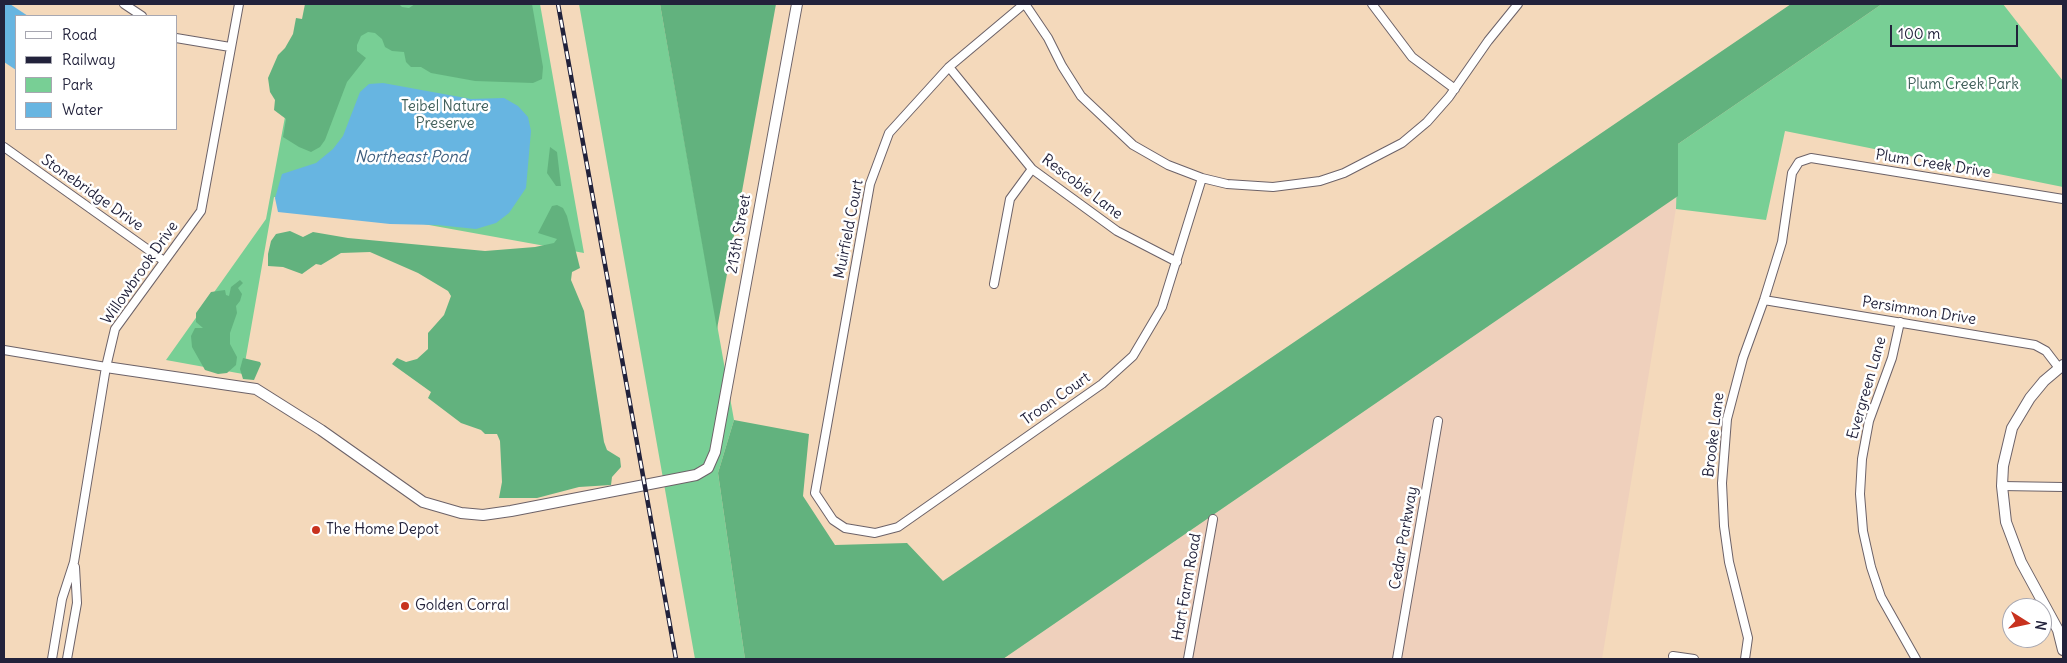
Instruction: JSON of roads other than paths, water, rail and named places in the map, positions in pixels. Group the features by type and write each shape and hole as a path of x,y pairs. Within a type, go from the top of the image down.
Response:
{"street":[{"path":"124,4 140,15"},
{"name":"Willowbrook Drive","path":"52,659 62,599 74,562 106,367 115,329 200,210 238,4"},
{"name":"213th Street","path":"106,367 256,390 321,430 423,502 461,513 483,515 511,511 686,478 708,468 714,452 797,4"},
{"path":"1024,4 1048,38 1062,66 1081,96 1106,122 1142,150 1168,165 1202,178 1227,184 1273,187 1320,181 1344,173 1402,143 1427,122 1455,89 1488,41 1518,4"},
{"name":"Muirfield Court","path":"828,512 816,493 870,184 889,133 949,68 1024,4"},
{"path":"1372,4 1412,57 1455,89"},
{"path":"178,38 230,48"},
{"name":"Rescobie Lane","path":"949,68 1032,169 1117,231 1177,262"},
{"name":"Stonebridge Drive","path":"4,147 164,261"},
{"name":"Plum Creek Drive","path":"1799,162 1811,158 2063,199"},
{"name":"Brooke Lane","path":"1746,659 1748,638 1729,562 1724,526 1723,457 1727,419 1735,383 1782,242 1792,173 1799,162"},
{"path":"994,284 1010,199 1032,169"},
{"name":"Troon Court","path":"828,512 833,520 845,528 875,533 898,527 1102,384 1133,356 1149,333 1162,307 1202,178"},
{"name":"Persimmon Drive","path":"1764,300 2035,345 2046,351 2061,366"},
{"name":"Evergreen Lane","path":"1900,322 1892,358 1869,421 1862,459 1860,494 1863,531 1878,589 1895,625 1916,659"},
{"path":"4,350 106,367"},
{"path":"2061,366 2030,398 2012,428 2003,466 2002,486 2006,522 2021,562 2058,630 2063,650"},
{"name":"Cedar Parkway","path":"1397,659 1438,421"},
{"path":"2002,486 2063,487"},
{"name":"Hart Farm Road","path":"1188,659 1213,519"},
{"name":"Willowbrook Drive","path":"67,659 77,603 74,562"},
{"path":"1673,656 1694,659"}],"water":[{"path":"4,4 10,4 26,15 15,15 15,69 4,62"},
{"name":"Northeast Pond","path":"383,83 471,99 504,98 518,106 528,117 531,131 526,188 509,213 496,223 476,229 437,225 390,224 278,212 275,198 282,174 316,163 333,149 343,136 360,92 369,84"}],"railway":[{"path":"558,4 676,659"}],"place":[{"name":"The Home Depot","path":"316,530"},
{"name":"Golden Corral","path":"405,606"}],"park label":[{"name":"Plum Creek Park","path":"1963,85"},
{"name":"Teibel Nature Preserve","path":"445,116"}]}
